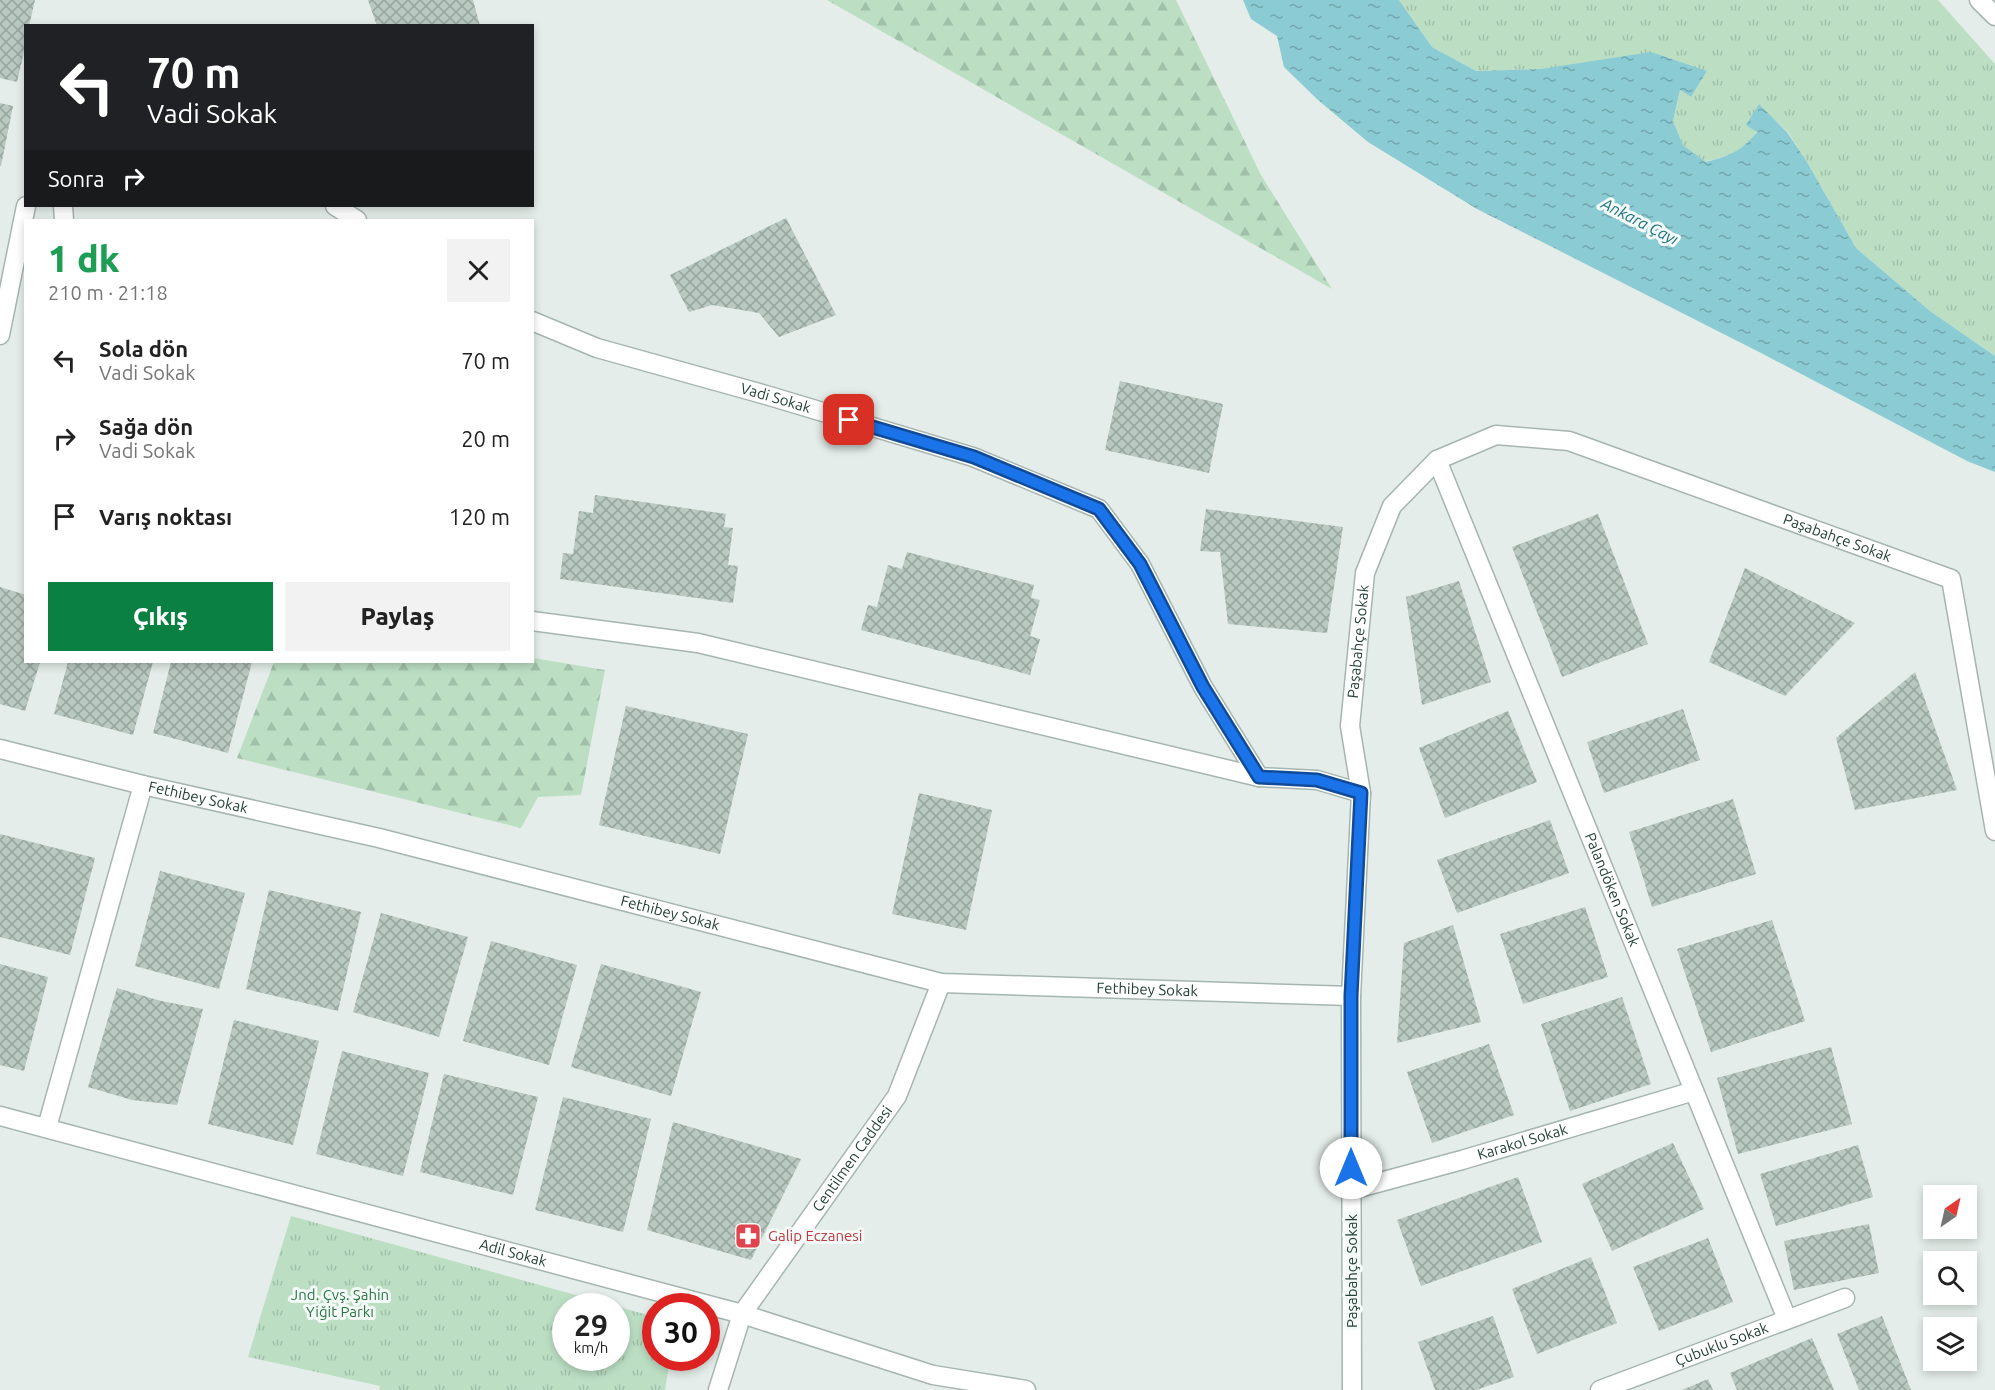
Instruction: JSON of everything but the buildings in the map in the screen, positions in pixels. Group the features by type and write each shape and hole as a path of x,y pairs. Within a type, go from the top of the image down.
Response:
{"street":[{"path":"1979,0 1995,16"},
{"path":"0,335 26,207"},
{"path":"337,207 355,219"},
{"name":"Vadi Sokak","path":"534,322 597,348 974,457 1099,509 1140,564 1203,687 1259,777"},
{"name":"Paşabahçe Sokak","path":"1352,1390 1351,996 1361,793 1350,726 1365,573 1392,506 1437,460 1496,435 1569,441 1951,579 1995,831"},
{"name":"Palandöken Sokak","path":"1437,460 1787,1319"},
{"path":"534,621 698,643 1259,777 1317,780 1361,793"},
{"name":"Fethibey Sokak","path":"0,749 143,785 379,838 941,983 1351,996"},
{"path":"47,1127 143,785"},
{"name":"Centilmen Caddesi","path":"718,1390 742,1314 897,1096 941,983"},
{"name":"Karakol Sokak","path":"1351,1190 1462,1160 1694,1091"},
{"name":"Adil Sokak","path":"0,1116 742,1314 933,1375 1026,1390"},
{"name":"Çubuklu Sokak","path":"1600,1390 1845,1298"}],"green space":[{"path":"827,0 1176,0 1261,175 1332,289"},
{"path":"1399,0 1938,0 1995,64 1995,356 1930,311 1856,248 1788,132 1759,105 1758,123 1754,136 1736,152 1706,162 1683,145 1673,121 1680,90 1691,97 1707,71 1541,69 1476,71 1432,47"},
{"path":"534,658 605,670 581,795 538,797 521,828 237,758 274,663 534,663"},
{"name":"Jnd. Çvş. Şahin Yiğit Parkı","path":"291,1216 568,1293 552,1293 552,1371 630,1371 630,1310 642,1313 642,1371 668,1371 665,1390 379,1390 380,1386 248,1357"}],"water":[{"name":"Ankara Çayı","path":"1243,0 1399,0 1432,47 1476,71 1541,69 1651,52 1707,71 1691,97 1680,90 1673,121 1683,145 1706,162 1734,152 1746,144 1757,132 1746,125 1759,104 1787,132 1807,162 1856,248 1930,311 1995,356 1995,472 1967,461 1763,354 1477,209 1368,142 1318,100 1284,67 1277,36 1251,19"}],"place":[{"name":"Galip Eczanesi","path":"748,1236"}],"route":[{"path":"849,420 974,457 1099,509 1140,564 1203,687 1259,777 1317,780 1361,793 1351,996 1351,1168"}]}
